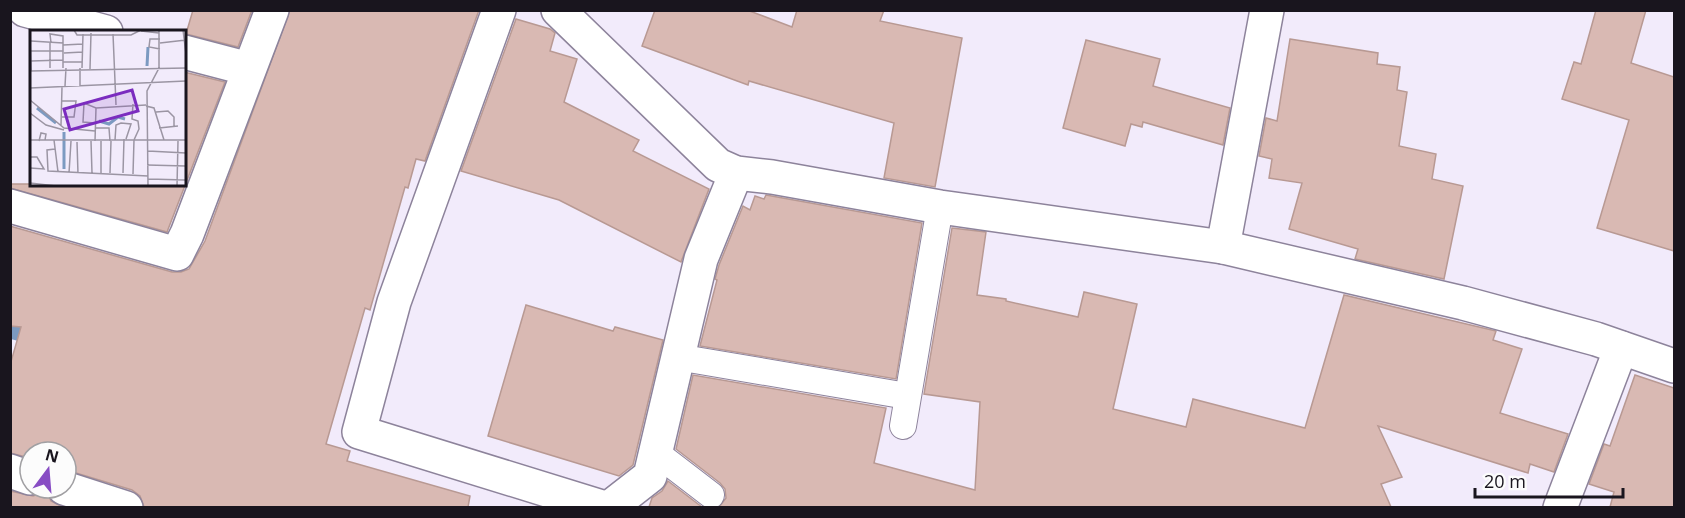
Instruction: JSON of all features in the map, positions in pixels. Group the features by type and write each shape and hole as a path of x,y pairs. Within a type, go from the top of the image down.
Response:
{"street":[{"path":"25,10 99,30"},
{"path":"10,206 177,254 187,234 272,10"},
{"path":"500,10 394,302 359,432 607,507 650,476 701,258 736,173"},
{"path":"558,10 718,165 736,173 772,177 940,207 1223,247 1463,303 1596,339 1674,366"},
{"path":"1223,247 1267,10"},
{"path":"186,53 249,69"},
{"path":"1560,507 1621,348"},
{"path":"78,492 126,507"}],"lane":[{"path":"903,426 906,396 940,207"},
{"path":"677,357 906,396"},
{"path":"655,452 711,495"}],"building":[{"path":"193,10 252,10 238,47 186,34"},
{"path":"290,10 479,10 425,161 416,159 408,188 405,187 370,310 365,308 326,444 350,451 347,461 470,496 468,507 144,507 140,496 132,490 78,474 78,440 18,440 18,455 10,453 10,365 21,327 10,326 10,226 172,272 189,269 205,241"},
{"path":"655,10 747,10 792,27 797,10 884,10 880,21 962,38 935,187 884,178 894,123 749,81 748,85 642,46"},
{"path":"1596,10 1646,10 1631,63 1674,77 1674,251 1597,228 1629,120 1562,99 1574,62 1581,64"},
{"path":"516,19 550,29 555,33 550,51 577,59 564,102 639,140 633,151 709,189 681,262 559,200 461,171"},
{"path":"1290,39 1378,53 1377,64 1400,67 1397,90 1407,92 1399,146 1436,154 1432,179 1463,186 1444,279 1355,259 1358,249 1289,229 1302,183 1269,178 1272,159 1259,156 1266,118 1277,121"},
{"path":"1086,40 1160,59 1153,86 1230,108 1223,145 1143,122 1142,127 1131,124 1125,146 1063,128"},
{"path":"186,72 225,82 186,183"},
{"path":"10,184 185,186 167,232 10,188"},
{"path":"766,195 922,223 896,379 700,346 719,265 743,206 750,210 755,196 764,199"},
{"path":"952,228 986,232 977,295 1006,299 1006,301 1078,317 1084,292 1137,304 1113,409 1186,427 1193,399 1305,428 1344,295 1496,331 1493,340 1522,349 1500,413 1568,434 1554,472 1530,464 1528,473 1378,426 1402,477 1381,484 1391,507 719,507 726,498 725,489 676,449 693,375 886,408 874,463 975,490 980,402 924,394"},
{"path":"526,305 613,331 615,327 663,340 633,465 619,476 488,436"},
{"path":"1635,375 1674,388 1674,507 1610,507 1614,492 1589,484 1604,444 1610,446"},
{"path":"668,481 702,507 649,507 652,498 662,491"},
{"path":"10,491 18,493 18,500 51,500 63,507 10,507"}],"waterway":[{"path":"10,331 36,338"}]}
